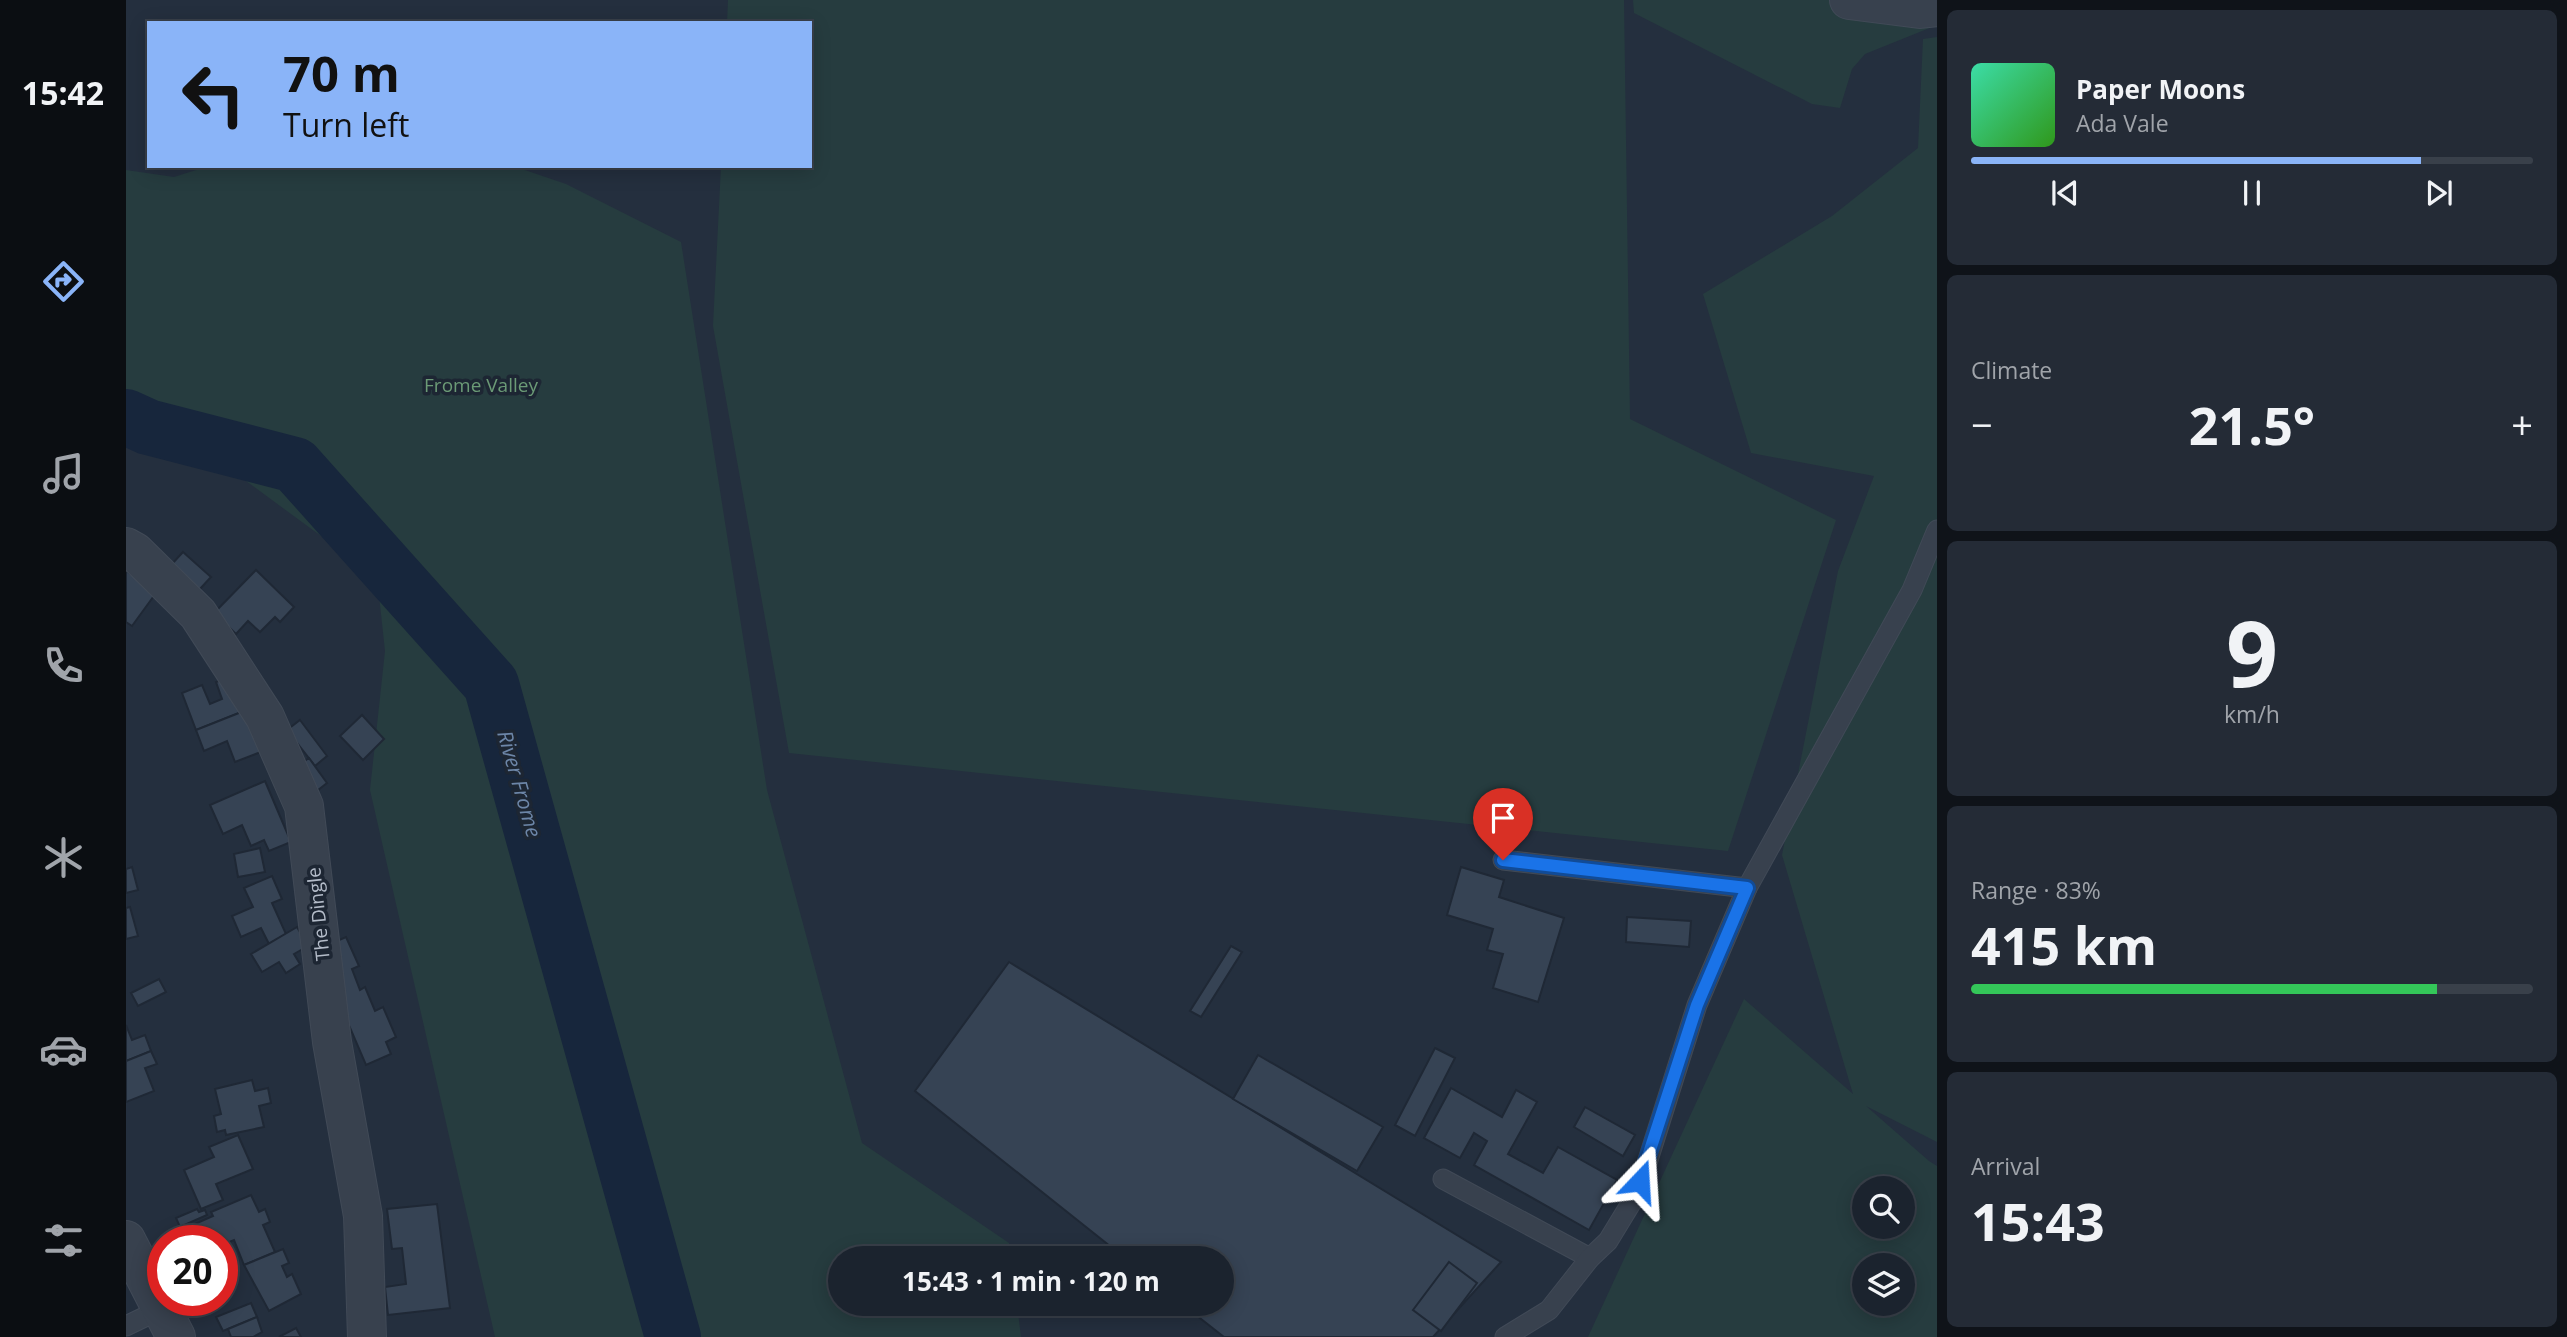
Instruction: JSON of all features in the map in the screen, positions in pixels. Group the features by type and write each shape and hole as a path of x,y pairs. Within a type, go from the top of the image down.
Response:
{"street":[{"path":"1849,0 1920,9 1937,7"},
{"name":"The Dingle","path":"126,547 135,552 198,614 265,717 304,806 332,1042 363,1216 367,1337"},
{"path":"126,1240 168,1323"}],"lane":[{"path":"1505,1337 1549,1310 1590,1258 1608,1241 1633,1200 1697,1005 1747,888 1912,590 1937,530"},
{"path":"1503,860 1747,888"},
{"path":"1443,1178 1590,1258"},
{"path":"126,1326 168,1323"}],"green space":[{"path":"728,0 1624,0 1630,419 1836,520 1728,851 789,753 713,326 721,168 812,168 812,21 727,21"},
{"path":"1633,0 1937,0 1937,25 1865,54 1852,69 1840,108 1812,104 1634,13"},
{"path":"1937,37 1937,1142 1866,1106 1937,1166 1937,1337 1588,1337 1744,999 1853,1094 1782,855 1838,571 1874,476 1751,453 1703,294 1832,216 1918,148 1923,39"},
{"name":"Frome Valley","path":"203,168 519,168 566,184 681,242 767,790 862,1143 1009,1243 1009,1246 828,1246 828,1316 1018,1316 1021,1337 495,1337 370,790 385,651 377,577 246,481 126,431 126,170 174,177"}],"building":[{"path":"183,552 211,577 199,590 171,565"},
{"path":"126,563 132,567 128,572 156,593 132,626 126,622"},
{"path":"256,570 294,607 280,622 275,617 260,632 248,621 236,634 214,613"},
{"path":"229,677 249,709 196,730 182,693 202,685 210,704 222,699 216,682"},
{"path":"249,709 266,750 235,762 227,741 204,751 196,730"},
{"path":"362,715 384,739 363,760 340,736"},
{"path":"300,720 327,756 315,766 287,730"},
{"path":"309,758 327,783 313,794 294,768"},
{"path":"265,781 291,842 269,851 264,840 251,846 242,825 223,834 210,805"},
{"path":"260,848 265,872 238,877 234,854"},
{"path":"132,867 138,890 126,893 126,869"},
{"path":"1461,867 1504,880 1499,897 1564,918 1538,1002 1493,988 1503,954 1487,950 1493,929 1447,915"},
{"path":"272,876 282,899 272,903 286,934 269,944 261,928 241,937 232,916 253,907 244,888"},
{"path":"130,907 138,936 126,939 126,908"},
{"path":"1627,917 1691,921 1689,947 1626,942"},
{"path":"297,927 308,946 294,954 300,964 286,973 279,962 262,972 251,954"},
{"path":"346,937 359,966 352,969 360,990 365,987 375,1011 383,1007 396,1037 386,1042 391,1054 366,1065 336,995 323,947"},
{"path":"1231,946 1242,952 1201,1017 1190,1011"},
{"path":"1009,962 1501,1262 1433,1337 1224,1337 1197,1316 1234,1316 1234,1246 1110,1246 915,1091"},
{"path":"159,979 166,992 138,1006 131,993"},
{"path":"126,1025 132,1040 145,1035 151,1051 126,1061"},
{"path":"1435,1048 1455,1058 1415,1136 1395,1125"},
{"path":"151,1051 157,1064 145,1068 154,1091 126,1102 126,1061"},
{"path":"1258,1055 1383,1127 1357,1171 1233,1099"},
{"path":"252,1080 255,1091 268,1088 271,1103 259,1106 264,1127 226,1135 225,1130 217,1132 214,1116 221,1114 215,1089"},
{"path":"1451,1088 1502,1117 1516,1090 1537,1102 1508,1154 1543,1173 1558,1147 1617,1180 1589,1230 1474,1165 1487,1141 1474,1133 1460,1158 1424,1138"},
{"path":"1585,1107 1635,1135 1623,1156 1574,1127"},
{"path":"238,1135 253,1169 216,1184 223,1200 201,1209 184,1170 214,1157 209,1147"},
{"path":"251,1195 259,1212 265,1209 270,1222 263,1225 275,1252 244,1265 238,1250 238,1225 192,1225 213,1216 211,1212"},
{"path":"437,1204 450,1308 388,1315 385,1287 406,1284 402,1248 392,1249 387,1209"},
{"path":"197,1209 199,1212 205,1210 207,1215 184,1225 179,1225 176,1218"},
{"path":"283,1249 289,1263 282,1266 287,1277 292,1274 301,1294 269,1311 244,1265"},
{"path":"1449,1262 1477,1283 1441,1331 1413,1310"},
{"path":"251,1303 257,1317 223,1331 216,1317 238,1316 238,1308"},
{"path":"257,1317 262,1332 253,1337 231,1337 228,1329"},
{"path":"296,1328 301,1337 279,1337"}],"waterway":[{"name":"River Frome","path":"126,417 148,427 295,465 491,684 673,1337"}],"route":[{"path":"1503,860 1747,888 1697,1005 1640,1181"}]}
